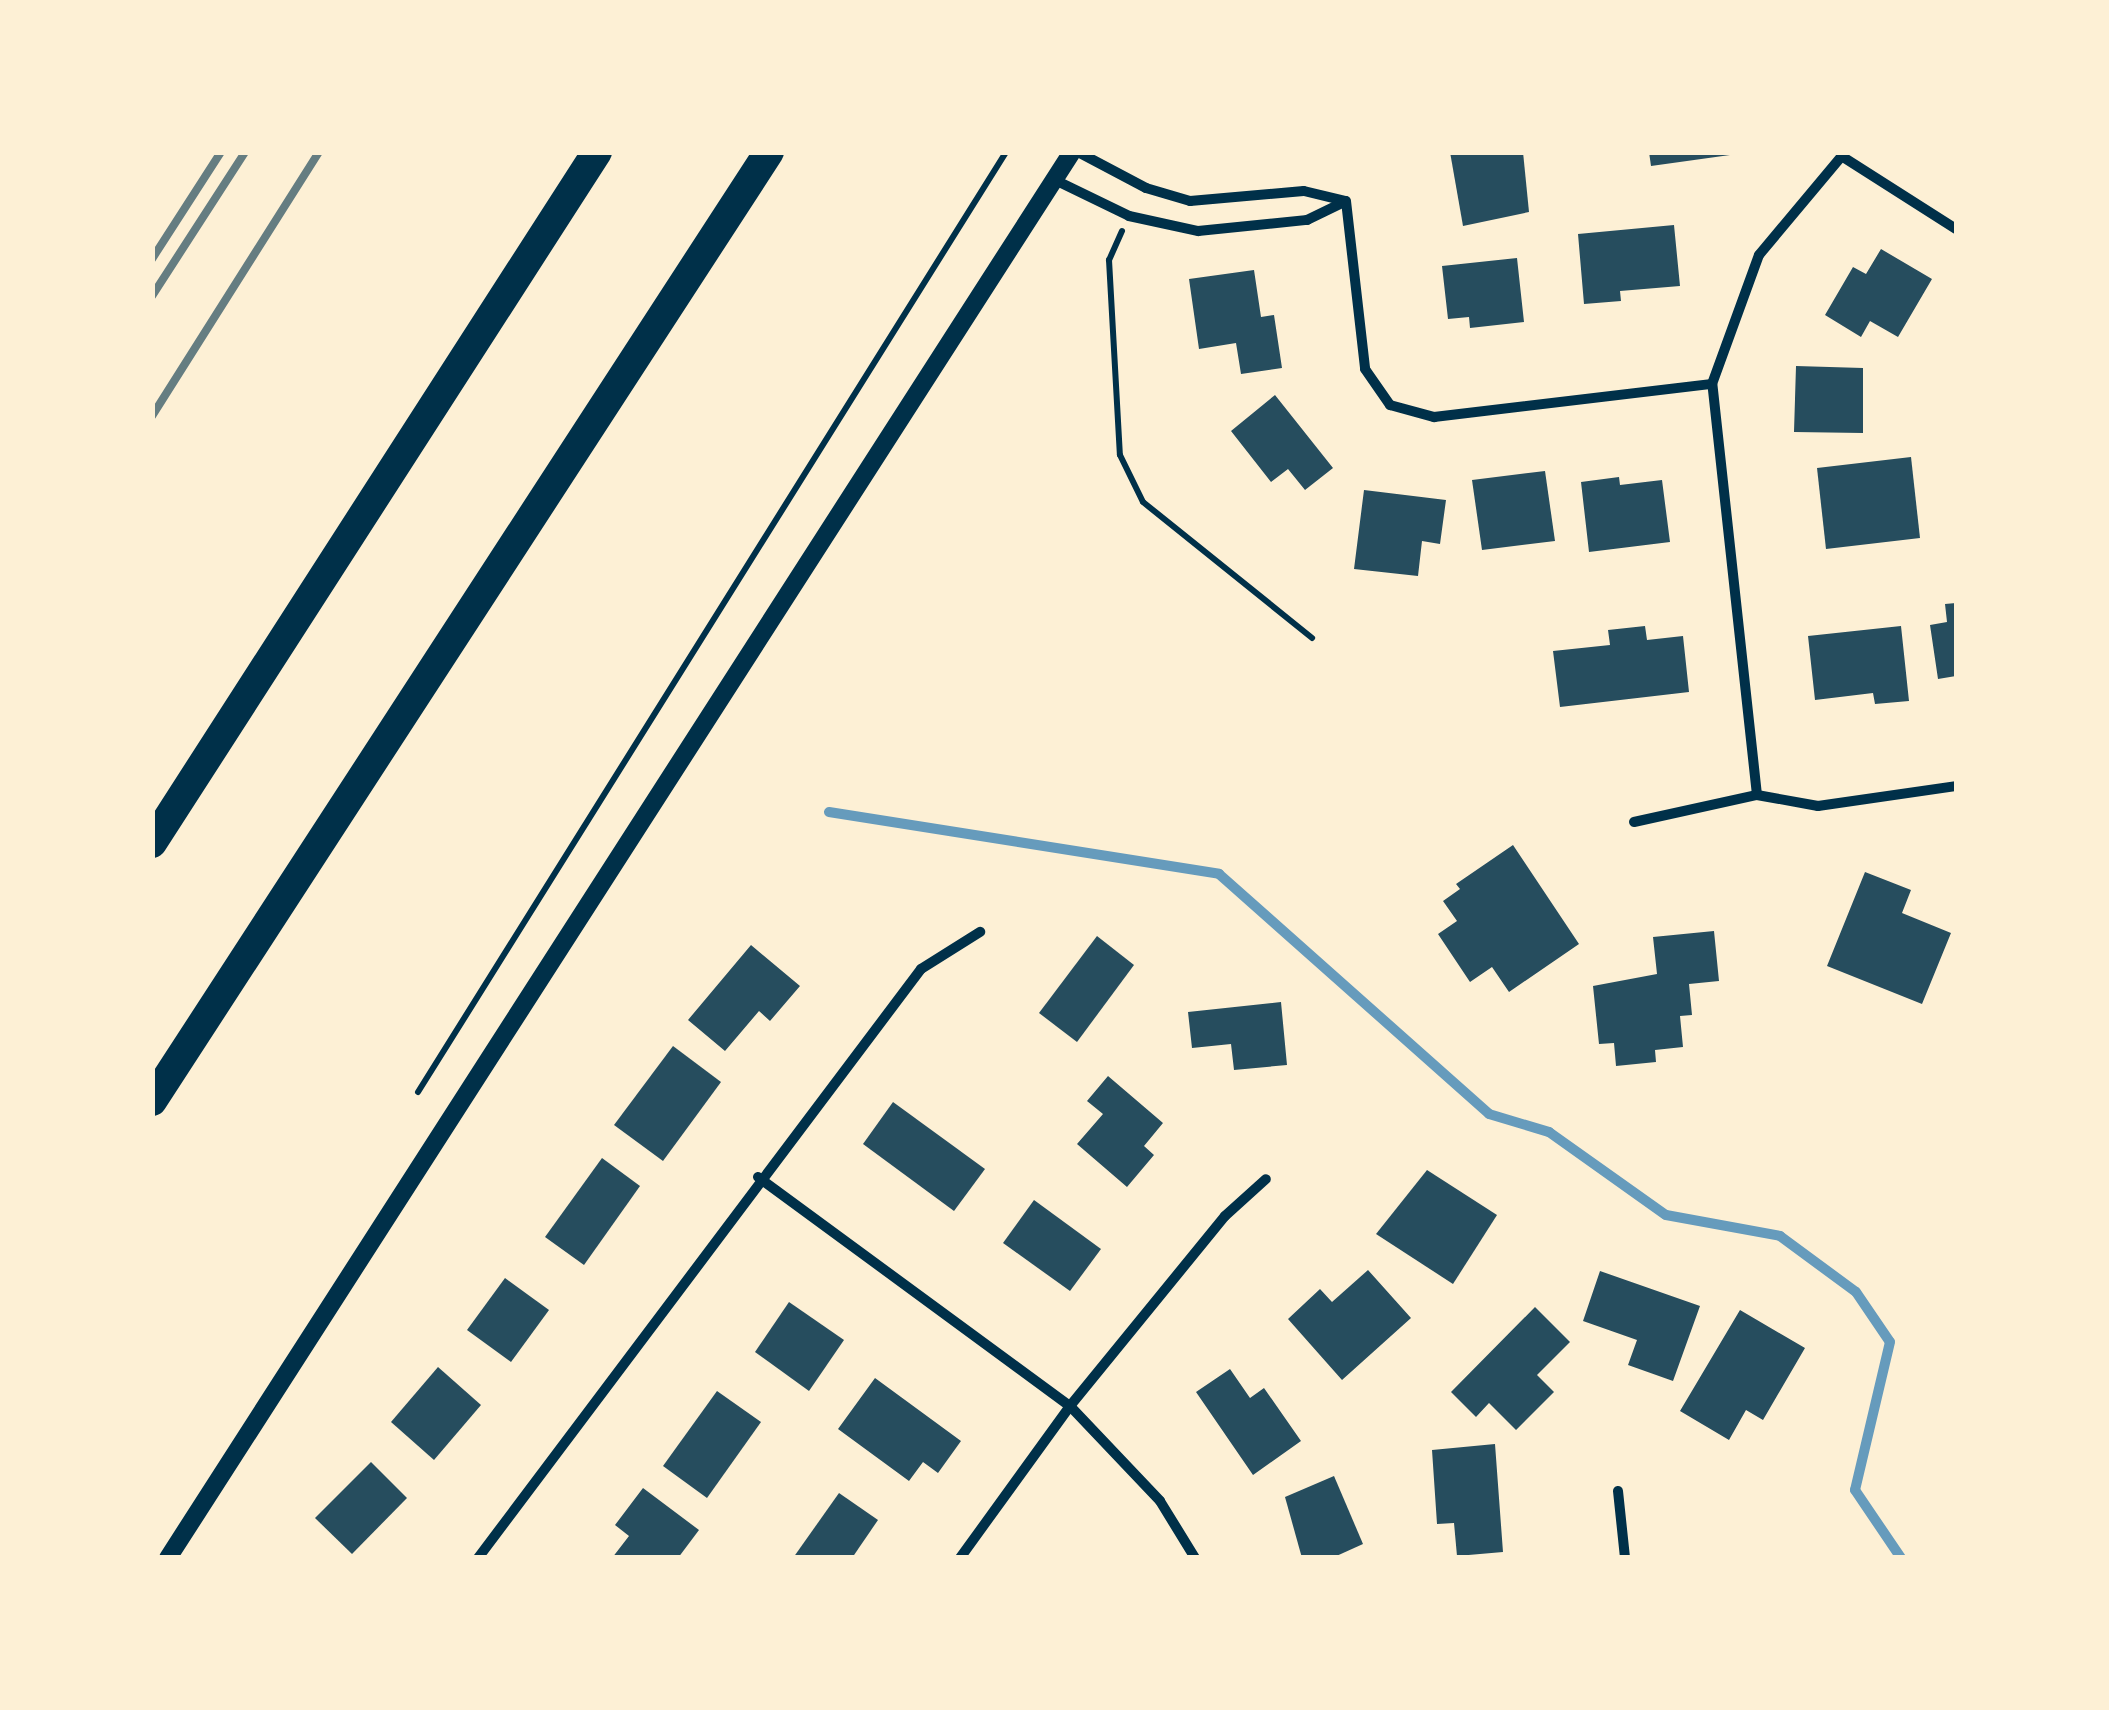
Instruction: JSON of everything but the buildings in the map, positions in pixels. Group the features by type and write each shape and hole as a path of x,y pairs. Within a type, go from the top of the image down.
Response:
{"highway":[{"path":"152,842 596,152"},
{"path":"152,1101 769,152"}],"street":[{"path":"168,1558 1075,152 1146,188 1190,201 1304,190 1346,201"},
{"path":"1757,795 1712,384 1759,254 1844,155 1956,229"},
{"path":"1055,180 1129,216 1198,231 1306,220 1346,201"},
{"path":"1346,201 1365,369 1390,405 1434,417 1712,384"},
{"path":"1634,822 1757,795 1818,806 1956,786"},
{"path":"478,1558 758,1176 921,969 980,932"},
{"path":"758,1176 1070,1406 1160,1501 1195,1558"},
{"path":"960,1558 1070,1406 1224,1216 1266,1179"},
{"path":"1618,1490 1625,1558"}],"path":[{"path":"418,1092 1006,152"},
{"path":"1129,216 1109,260 1120,455 1144,502 1312,638"}],"waterway":[{"path":"829,812 1219,874 1489,1114 1549,1132 1666,1215 1780,1236 1856,1292 1890,1342 1855,1490 1901,1558"}],"railway":[{"path":"152,259 221,152"},
{"path":"152,296 245,152"},
{"path":"152,416 319,152"}]}
